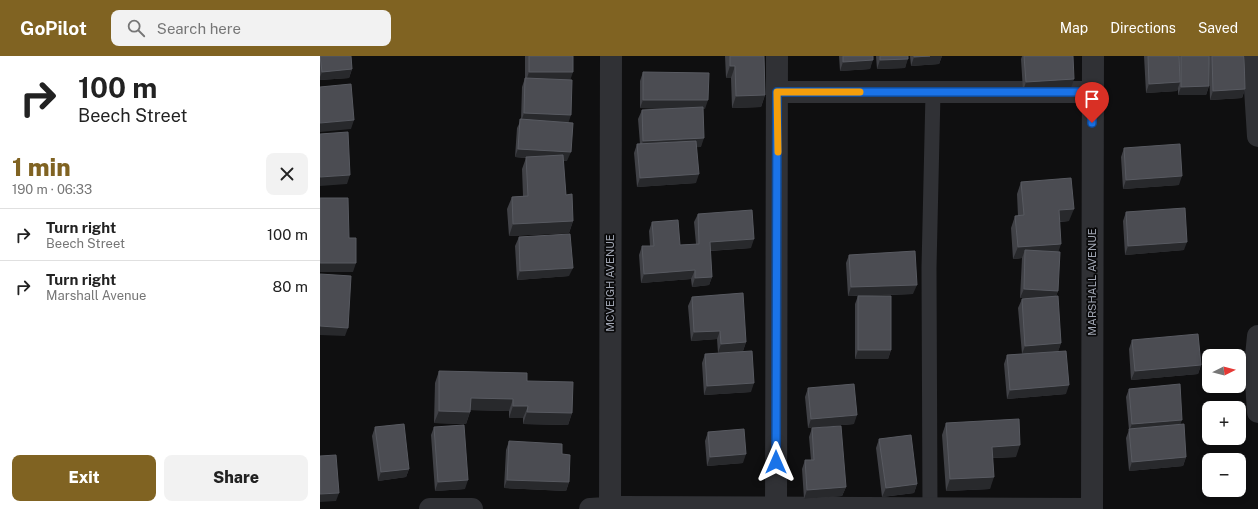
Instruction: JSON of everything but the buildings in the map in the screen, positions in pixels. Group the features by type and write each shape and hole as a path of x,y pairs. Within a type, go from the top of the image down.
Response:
{"street":[{"name":"MCVEIGH AVENUE","path":"603,508 611,56"},
{"path":"776,508 777,56"},
{"name":"MARSHALL AVENUE","path":"1092,509 1093,56"},
{"path":"1256,56 1255,89 1258,136"},
{"path":"777,92 1092,92"},
{"path":"1258,336 1255,366 1258,412"},
{"path":"603,508 1092,509"},
{"path":"430,509 472,509"}],"lane":[{"path":"930,509 929,268 933,93"}],"slow traffic":[{"path":"778,152 777,92 860,92"}],"route":[{"path":"776,462 778,172 777,92 1092,92 1092,123"}]}
